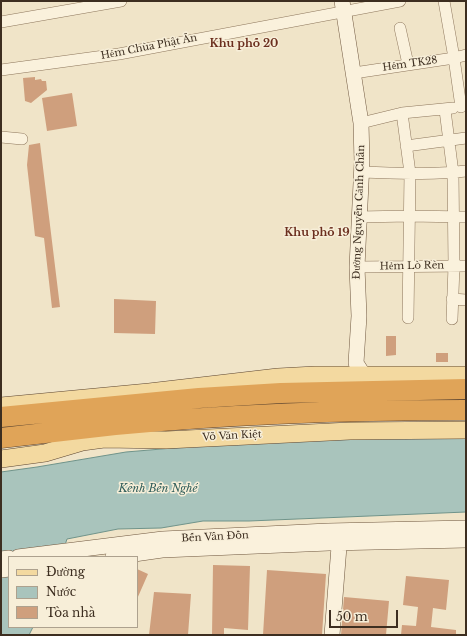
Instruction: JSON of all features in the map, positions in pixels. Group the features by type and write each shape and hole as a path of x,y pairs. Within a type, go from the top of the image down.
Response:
{"highway":[{"path":"1,417 199,398 281,393 466,389"},
{"name":"Võ Văn Kiệt","path":"1,438 78,437 115,425 281,414 398,410 466,410"}],"main road":[{"name":"Đường Nguyễn Cảnh Chân","path":"343,7 361,123 362,172 357,267 359,316 355,371"},
{"path":"1,406 149,392 278,377 355,371 466,375"},
{"name":"Võ Văn Kiệt","path":"115,425 173,430 395,421 466,421"},
{"name":"Võ Văn Kiệt","path":"1,459 45,453 78,437 166,440 350,431 466,430"},
{"path":"1,448 34,445 78,437"},
{"name":"Bến Vân Đồn","path":"27,556 89,549 163,544 340,537 466,528"},
{"path":"332,635 340,537"},
{"name":"Bến Vân Đồn","path":"340,537 466,540"},
{"name":"Bến Vân Đồn","path":"117,556 163,544"}],"street":[{"path":"1,22 121,1"},
{"name":"Hẻm Chùa Phật Ấn","path":"1,70 118,54 343,7 400,1"},
{"path":"361,123 402,113 445,110 463,107 444,1"},
{"path":"400,28 408,64"},
{"name":"Hẻm TK28","path":"354,73 466,55"},
{"path":"445,110 453,173 454,266 452,319"},
{"path":"402,113 410,173 408,318"},
{"path":"1,137 22,139"},
{"path":"406,146 466,138"},
{"path":"362,172 453,173 466,171"},
{"path":"359,217 466,217"},
{"name":"Hẻm Lò Rèn","path":"357,267 466,266"},
{"path":"452,299 466,300"}],"water":[{"name":"Kênh Bến Nghé","path":"466,436 466,512 249,521 203,521 161,528 118,529 67,539 61,556 8,556 8,628 32,628 29,635 1,635 1,472 126,452 209,445 312,440"}],"building":[{"path":"35,77 35,80 41,79 42,81 46,81 47,90 31,103 25,101 23,78"},
{"path":"72,93 77,126 47,131 42,98"},
{"path":"40,143 60,307 52,308 44,238 35,236 27,165 29,145"},
{"path":"114,299 156,301 155,334 114,333"},
{"path":"386,336 396,336 396,355 386,356"},
{"path":"436,353 448,353 448,362 436,362"},
{"path":"213,565 250,566 248,630 224,628 224,635 212,635"},
{"path":"138,569 148,574 138,597"},
{"path":"267,570 326,574 322,635 263,635"},
{"path":"406,576 449,580 446,610 433,608 431,627 456,630 456,635 401,635 402,625 416,626 418,607 403,605"},
{"path":"154,592 191,594 188,635 149,635"},
{"path":"344,597 389,601 386,635 341,635"}],"district":[{"name":"Khu phố 20","path":"244,44"},
{"name":"Khu phố 19","path":"317,233"}]}
